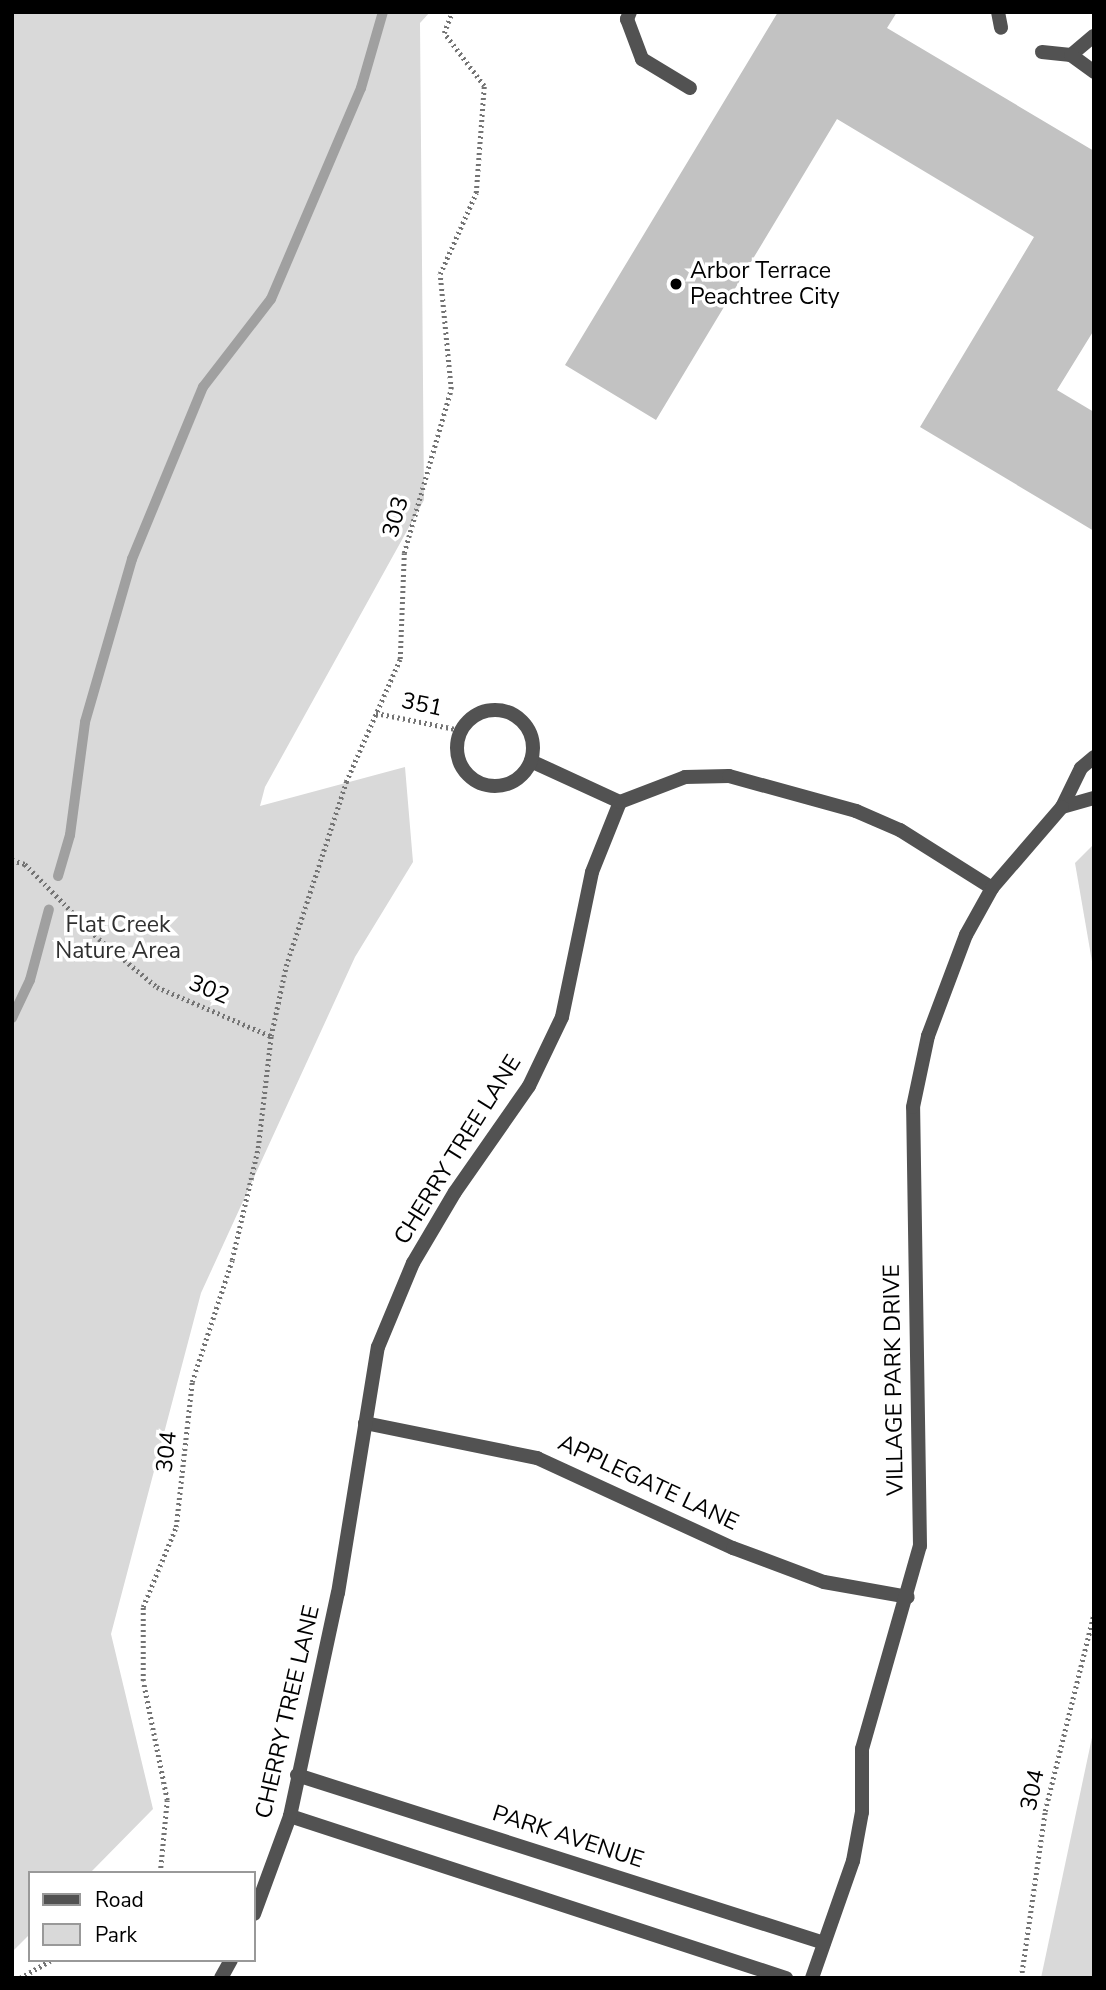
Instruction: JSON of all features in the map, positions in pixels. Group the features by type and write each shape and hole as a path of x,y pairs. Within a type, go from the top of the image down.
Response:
{"street":[{"path":"630,12 627,19 642,59 690,88"},
{"path":"998,12 1001,28"},
{"path":"1071,55 1094,36"},
{"path":"1042,52 1071,55 1094,72"},
{"path":"504,711 525,724 531,736 531,761 516,780 491,786 479,783 469,776 456,754 460,730 478,713 504,711"},
{"name":"VILLAGE PARK DRIVE","path":"812,1978 853,1861 862,1812 862,1749 908,1597 920,1546 913,1107 928,1036 945,984 992,888 1062,807 1081,768 1094,757"},
{"path":"531,761 620,802 685,778 729,776 867,816 900,830 992,888"},
{"path":"1062,807 1094,798"},
{"name":"CHERRY TREE LANE","path":"256,1909 290,1816 338,1594 378,1347 413,1264 455,1192 529,1086 562,1017 592,872 620,802"},
{"name":"APPLEGATE LANE","path":"365,1423 537,1458 733,1548 824,1582 908,1597"},
{"name":"PARK AVENUE","path":"297,1775 824,1943"},
{"path":"290,1816 786,1978"},
{"path":"221,1978 230,1962"}],"path":[{"name":"303","path":"271,1036 290,953 346,782 400,659 404,553 451,389 440,274 476,193 484,86 444,33 452,12"},
{"name":"351","path":"376,713 460,730"},
{"name":"302","path":"12,860 25,864 99,939 157,987 271,1036"},
{"name":"304","path":"160,1871 167,1800 143,1681 143,1607 176,1527 192,1382 232,1260 258,1148 271,1036"},
{"name":"304","path":"1021,1978 1045,1811 1094,1613"},
{"path":"20,1978 48,1962"}],"green space":[{"name":"Flat Creek Nature Area","path":"12,12 430,12 420,23 424,500 265,787 260,806 405,767 413,862 355,957 201,1293 111,1634 153,1809 92,1871 28,1871 28,1936 12,1952"},
{"path":"1094,844 1094,973 1075,863"},
{"path":"1094,1728 1094,1978 1041,1978"}],"building":[{"name":"Arbor Terrace Peachtree City","path":"778,12 897,12 887,28 1094,151 1094,330 1057,390 1094,412 1094,531 920,427 1034,237 837,119 656,420 565,365"}],"waterway":[{"path":"58,876 70,835 85,722 132,559 203,387 271,299 361,88 383,12"},
{"path":"12,1018 30,980 49,909"}],"place":[{"name":"Arbor Terrace Peachtree City","path":"676,284"}]}
